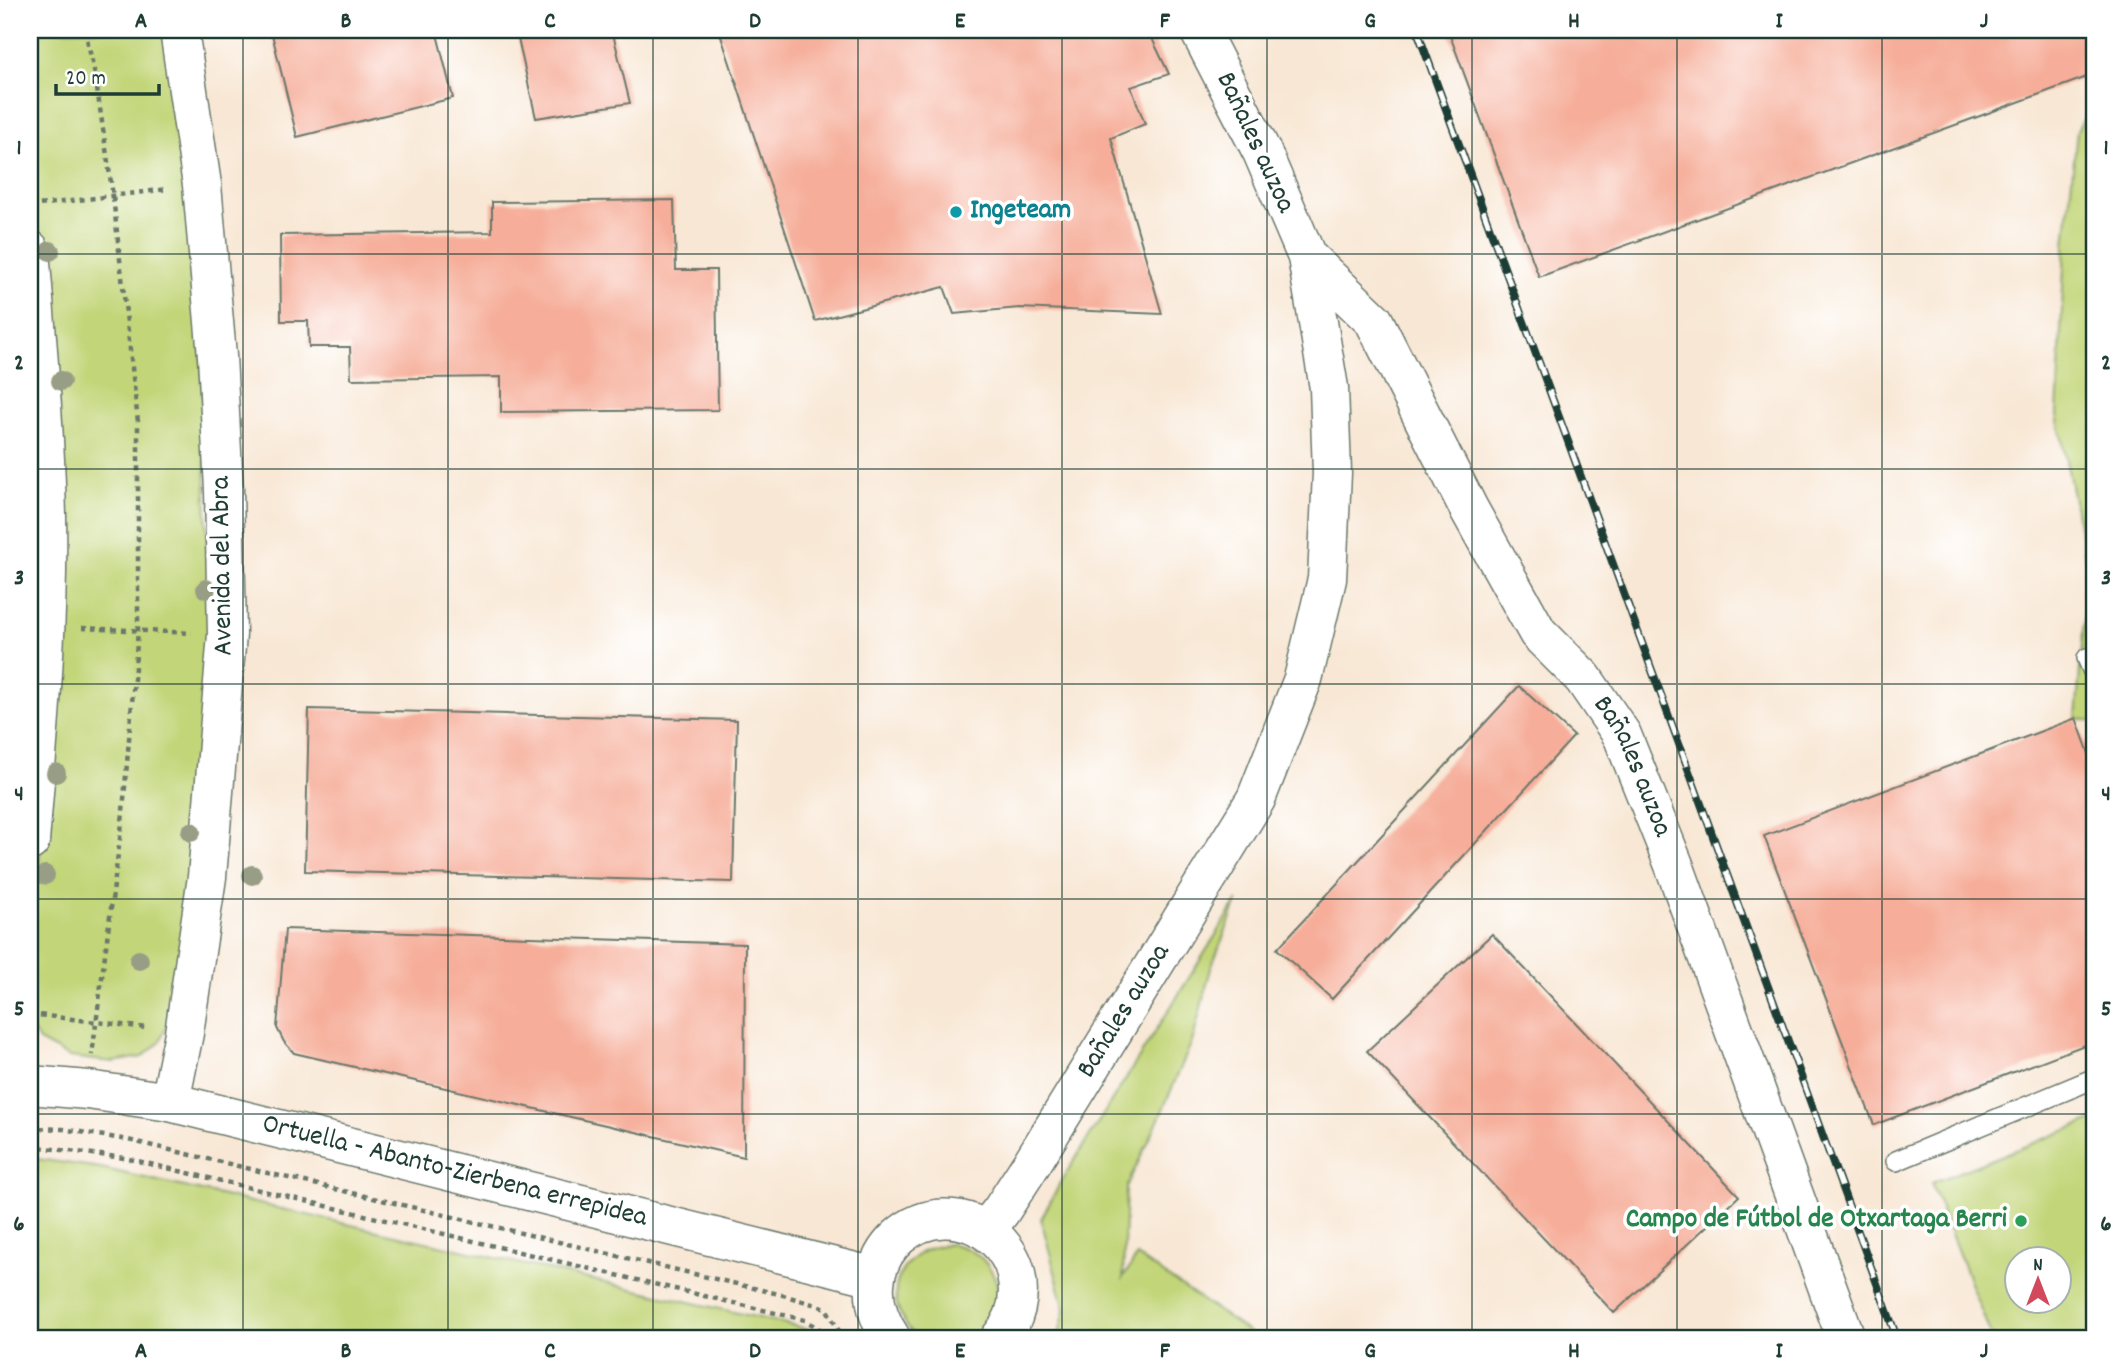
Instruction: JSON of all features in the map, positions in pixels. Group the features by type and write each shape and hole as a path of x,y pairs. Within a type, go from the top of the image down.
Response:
{"street":[{"name":"Avenida del Abra","path":"170,1102 184,1033 207,877 227,634 224,490 217,356 202,185 179,30"},
{"name":"Bañales auzoa","path":"986,1230 1032,1163 1256,799 1303,680 1327,579 1332,473 1329,388 1307,257 1262,152 1199,30"},
{"path":"30,250 46,502 46,627 30,841"},
{"name":"Bañales auzoa","path":"1307,257 1374,321 1469,509 1538,633 1583,678 1622,735 1674,864 1846,1338"},
{"name":"Ortuella - Abanto-Zierbena errepidea","path":"30,1085 170,1102 875,1277"},
{"path":"891,1338 879,1320 874,1298 875,1277 882,1258 887,1249 909,1228 928,1221 948,1219 967,1222 986,1230 1003,1245 1014,1265 1019,1287 1016,1309 1007,1330 1000,1338"}],"lane":[{"path":"2087,658 2095,676"},
{"path":"1896,1161 2095,1078"}],"path":[{"path":"85,30 95,75 113,196 138,422 138,631 122,823 88,1090"},
{"path":"30,206 202,185"},
{"path":"46,627 227,634"},
{"path":"30,1014 184,1033"},
{"path":"30,1128 63,1129 128,1140 783,1296 826,1308 843,1338"},
{"path":"30,1146 125,1158 805,1320 829,1338"}],"green space":[{"path":"30,30 165,30 197,209 212,681 175,1007 159,1043 142,1057 113,1062 69,1057 39,1041 30,1026 30,935 51,763 51,335 30,162"},
{"path":"2095,99 2095,722 2076,718 2088,571 2057,415 2065,244 2077,131"},
{"path":"1238,900 1211,968 1193,1039 1126,1187 1123,1278 1137,1256 1257,1338 1058,1338 1065,1310 1041,1219 1062,1180"},
{"name":"Campo de Fútbol de Otxartaga Berri","path":"2095,1119 2095,1338 1992,1338 1931,1183"},
{"path":"30,1158 101,1168 808,1329 818,1338 30,1338"},
{"path":"951,1244 978,1255 994,1276 998,1302 994,1315 986,1328 975,1336 920,1338 907,1327 897,1304 899,1278 914,1258 937,1246"}],"building":[{"path":"271,30 436,30 453,98 297,137"},
{"path":"516,30 612,30 630,103 536,118"},
{"name":"Ingeteam","path":"719,30 1148,30 1169,74 1131,87 1145,124 1111,138 1162,314 1019,308 954,314 944,287 815,321"},
{"path":"1448,30 2095,30 2095,74 1539,277"},
{"path":"674,200 676,270 716,270 718,410 501,412 501,377 351,379 350,347 309,347 308,321 281,321 280,235 492,232 492,202"},
{"path":"1519,686 1574,736 1332,999 1277,949"},
{"path":"309,709 737,720 733,882 305,871"},
{"path":"2076,718 2095,770 2095,1041 1874,1125 1764,836"},
{"path":"285,929 745,944 744,1157 294,1053 277,1028"},
{"path":"1492,934 1739,1196 1614,1313 1367,1051"}],"railway":[{"path":"1417,30 1897,1338"}],"place":[{"name":"Ingeteam","path":"956,212"},
{"name":"Campo de Fútbol de Otxartaga Berri","path":"2021,1221"}]}
